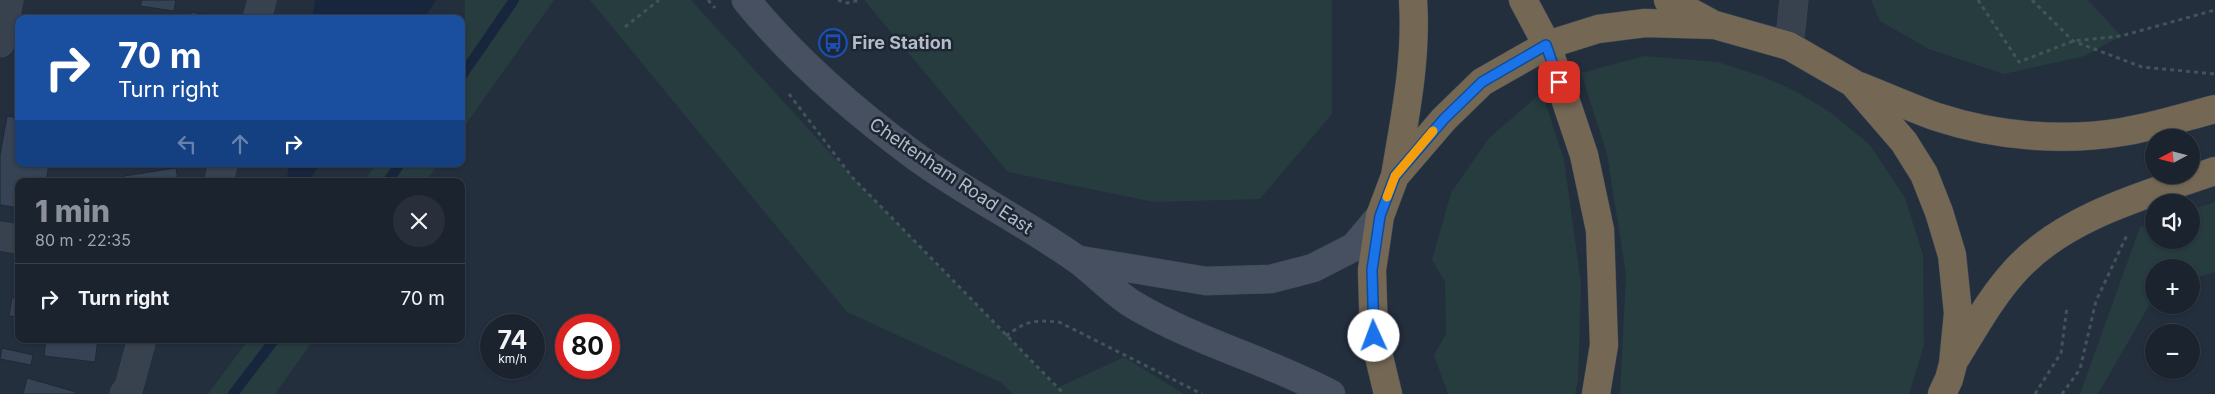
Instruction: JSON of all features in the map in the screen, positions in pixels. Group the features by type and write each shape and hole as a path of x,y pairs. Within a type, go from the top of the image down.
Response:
{"highway":[{"path":"1388,394 1374,336 1372,270 1380,216 1395,176 1409,92 1415,34 1413,0"},
{"path":"1523,0 1546,45 1584,155 1600,230 1604,345 1596,394"},
{"path":"1668,0 1714,25 1789,46 1853,83 1937,117 1993,130 2054,137 2122,132 2215,109"},
{"path":"1395,176 1444,119 1482,82 1546,45 1598,29 1645,24 1714,25"},
{"path":"1853,83 1904,142 1924,174 1940,212 1952,255 1958,313 1948,383"},
{"path":"1948,383 1985,309 2009,278 2042,247 2066,230 2088,218 2215,171"}],"main road":[{"name":"Cheltenham Road East","path":"746,0 759,16 846,103 916,157 1078,260 1133,305 1331,394"},
{"name":"Cheltenham Road East","path":"1078,260 1206,281 1272,279 1313,268 1354,247 1380,216"}],"street":[{"path":"0,43 9,0"},
{"path":"259,15 262,0"},
{"path":"1789,46 1794,0"},
{"path":"0,236 15,238"},
{"path":"124,394 129,387 141,343"}],"path":[{"path":"624,27 659,0"},
{"path":"838,0 847,3 861,0"},
{"path":"1978,0 2018,62 2074,41 2121,36 2215,10"},
{"path":"2032,0 2074,41 2142,66 2215,74"},
{"path":"787,92 852,177 1064,394"},
{"path":"2062,394 2080,369 2096,301 2128,234"},
{"path":"2035,394 2061,353 2067,307"},
{"path":"1006,336 1020,326 1035,320 1059,322 1202,394"}],"green space":[{"path":"465,0 554,0 465,125 465,15"},
{"path":"590,0 691,0 852,177 1057,388 1124,357 1184,394 1013,394 1002,383 847,312"},
{"path":"864,0 1332,0 1332,114 1260,199 1154,202 1008,172"},
{"path":"1871,0 2088,0 2121,36 2085,56 2004,74 1929,49 1880,21"},
{"path":"1644,56 1718,62 1764,77 1797,92 1830,112 1870,145 1905,198 1923,255 1924,345 1909,394 1620,394 1626,274 1607,154 1581,73"},
{"path":"1542,92 1564,160 1581,284 1578,380 1575,394 1448,394 1434,355 1446,334 1445,282 1432,260 1451,193 1489,138"},
{"path":"375,167 436,167 428,178 366,178"},
{"path":"2215,202 2215,272 2200,276 2200,259 2145,259 2145,313 2098,394 2080,394 2140,227 2145,225 2145,249 2200,249 2200,207"},
{"path":"246,343 311,343 275,394 208,394"}],"water":[{"path":"315,0 436,0 427,15 313,15"},
{"path":"289,167 319,167 310,178 287,177"}],"building":[{"path":"142,0 176,0 174,11 140,6"},
{"path":"191,12 207,15 191,15"},
{"path":"7,116 15,117 15,167 48,167 47,178 15,178 15,207 0,205 0,155"},
{"path":"176,168 178,178 124,178 124,176"},
{"path":"12,298 15,298 15,317 9,316"},
{"path":"46,343 97,343 95,362 44,356"},
{"path":"2,348 33,355 31,365 0,359"},
{"path":"27,378 76,392 75,394 23,394"}],"waterway":[{"path":"465,71 514,0"},
{"path":"390,178 398,167"},
{"path":"233,394 272,343"}],"slow traffic":[{"path":"1387,197 1395,176 1433,131"}],"place":[{"name":"Fire Station","path":"833,43"}],"route":[{"path":"1374,336 1372,270 1380,216 1395,176 1444,119 1482,82 1546,45 1559,82"}]}
